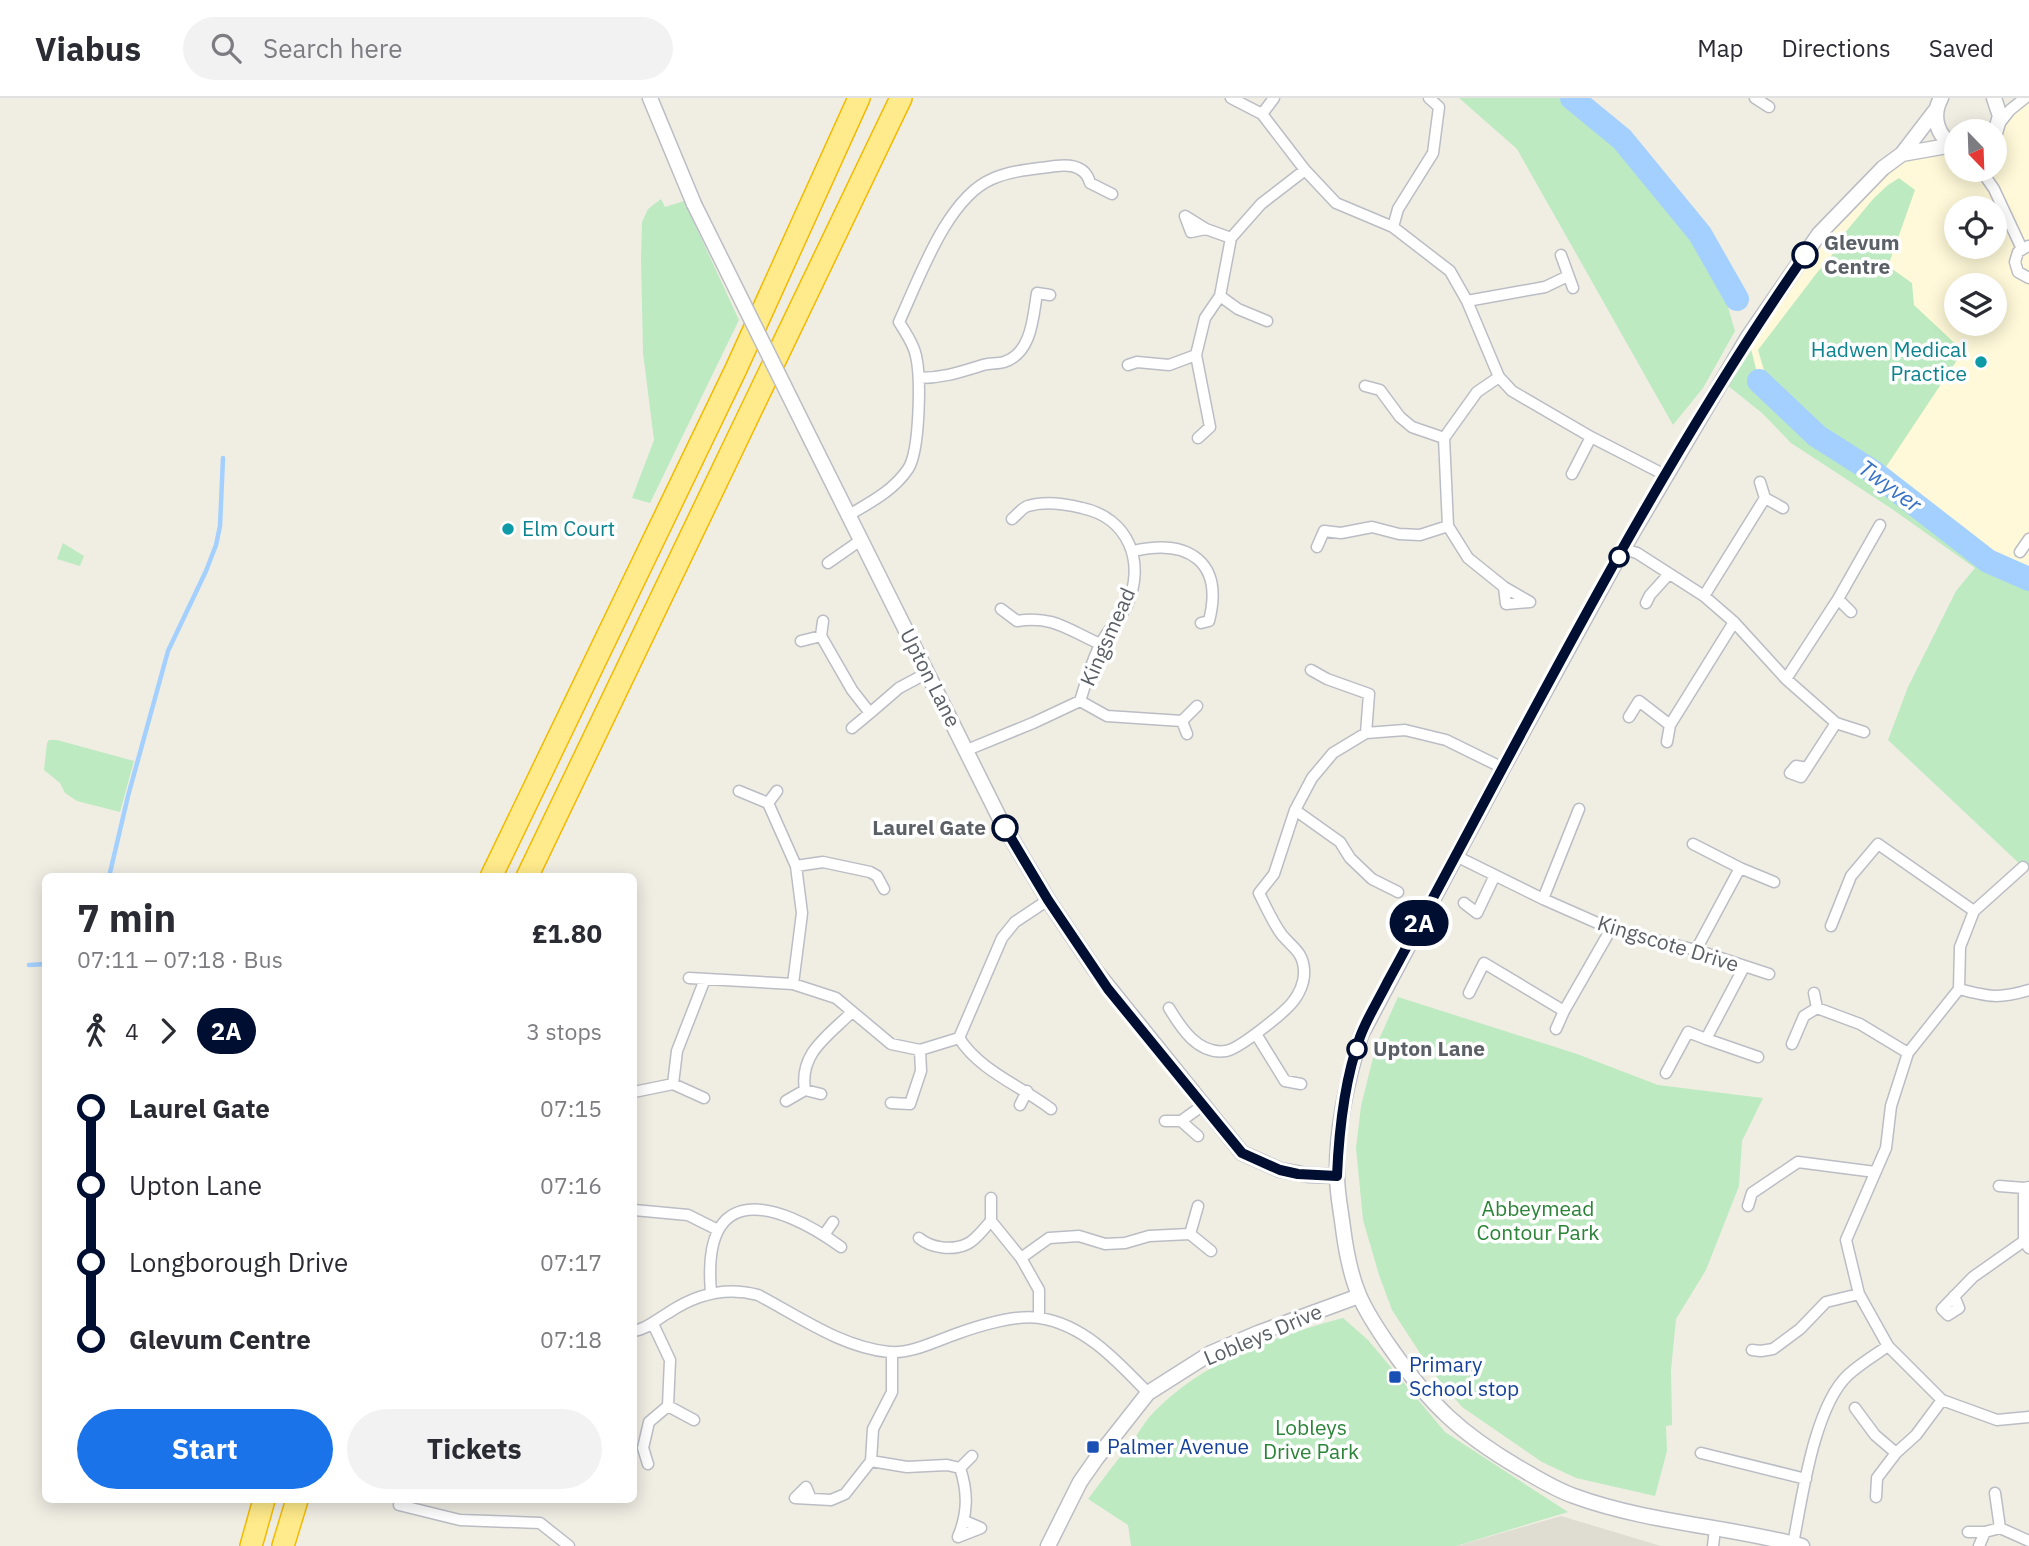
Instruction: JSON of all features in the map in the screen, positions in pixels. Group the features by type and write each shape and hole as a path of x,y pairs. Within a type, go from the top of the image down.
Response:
{"highway":[{"path":"493,873 736,369 859,98"},
{"path":"529,873 901,98"},
{"path":"251,1546 263,1503"},
{"path":"283,1546 296,1503"}],"street":[{"name":"Upton Lane","path":"650,98 692,198 812,442 1001,821 1048,900 1108,989 1242,1153 1280,1170 1337,1176"},
{"path":"1231,98 1262,114 1305,170 1336,203 1394,227 1450,271 1467,301 1500,377 1512,391 1591,437 1665,475"},
{"path":"1262,114 1274,98"},
{"path":"1394,227 1398,209 1433,153 1439,107 1429,98"},
{"path":"1755,98 1769,107"},
{"path":"1994,98 1999,108 1998,119"},
{"path":"2004,119 2010,110 2025,98"},
{"path":"1938,104 1939,131 1944,136"},
{"path":"1888,1346 1847,1376 1824,1413 1806,1479 1798,1545 1655,1518 1578,1497 1551,1487 1481,1445 1451,1421 1414,1381 1380,1334 1359,1296 1346,1247 1337,1176 1338,1145 1347,1085 1361,1035 1503,768 1665,475 1748,337 1819,234 1883,168 1902,154 1938,104"},
{"path":"1902,154 1944,148"},
{"path":"849,515 888,492 910,467 916,438 919,378 916,352 899,322 949,219 967,196 991,179 1020,171 1063,165 1081,168 1088,173 1090,183 1112,194"},
{"path":"1198,438 1210,427 1196,355 1205,318 1220,296 1231,238 1261,204 1305,170"},
{"path":"1989,182 2026,247 2016,257 2016,268 2022,276 2029,278"},
{"path":"1993,182 1994,189"},
{"path":"1206,229 1231,238"},
{"path":"1560,255 1573,288"},
{"path":"1467,301 1545,287 1568,276"},
{"path":"919,378 942,378 985,364 1004,362 1015,356 1025,345 1032,324 1032,292 1050,295"},
{"path":"1220,296 1238,309 1267,321"},
{"path":"1133,360 1169,365 1196,355"},
{"path":"1015,356 1020,367"},
{"path":"1500,377 1477,392 1444,438 1448,526 1468,558 1504,587 1530,602"},
{"path":"1365,386 1380,390 1400,417 1412,427 1444,438"},
{"path":"1572,474 1591,437"},
{"path":"1760,482 1765,498 1783,508"},
{"path":"1704,596 1765,498"},
{"path":"1012,519 1023,502 1083,508 1100,513 1117,525 1133,551 1168,547 1201,560 1208,568 1213,604 1209,621 1201,623"},
{"path":"1786,679 1838,599 1880,525"},
{"path":"1317,547 1324,531 1341,533 1372,527 1399,534 1420,535 1448,526"},
{"path":"2020,552 2029,539"},
{"path":"828,563 861,540"},
{"path":"1856,542 1866,550"},
{"path":"1623,549 1637,554 1704,596 1734,622 1786,679 1836,723 1864,732"},
{"name":"Kingsmead","path":"967,750 1080,701 1100,644 1125,608 1131,594 1133,551"},
{"path":"1647,595 1669,574"},
{"path":"1838,599 1851,612"},
{"path":"1002,609 1017,621 1037,618 1056,623 1100,644"},
{"path":"823,621 821,636 852,690 870,713"},
{"path":"1015,634 1017,621"},
{"path":"1667,742 1670,725 1734,622"},
{"path":"801,641 821,636"},
{"path":"1311,670 1327,679 1369,694 1366,733"},
{"path":"852,728 899,688 928,673"},
{"name":"Kingsmead","path":"1080,701 1107,716 1182,721"},
{"path":"1629,717 1639,701 1670,725"},
{"path":"1187,734 1182,721 1197,706"},
{"path":"1790,774 1801,777 1836,723"},
{"path":"1169,1008 1192,1040 1204,1047 1227,1051 1256,1034 1293,1003 1304,982 1300,952 1282,935 1259,893 1274,874 1295,810 1312,778 1334,753 1366,733 1405,730 1446,740 1503,768"},
{"path":"738,791 768,803 796,866 802,913 793,984"},
{"path":"768,803 777,791"},
{"path":"1543,899 1579,809"},
{"path":"1295,810 1340,842 1350,858 1372,879 1398,892"},
{"path":"1830,926 1851,876 1876,839 1974,911"},
{"path":"1693,844 1774,882"},
{"name":"Kingscote Drive","path":"1456,856 1611,929 1696,950 1769,974"},
{"path":"796,866 823,862 870,872 877,876 884,889"},
{"path":"2023,867 1974,911 1960,947 1959,989 1908,1053 1891,1106 1886,1148 1846,1240 1859,1294 1888,1346 1942,1400 1997,1420 2029,1417"},
{"path":"1696,950 1740,868"},
{"path":"1464,903 1477,913 1495,875"},
{"path":"689,978 793,984 836,998 891,1044 920,1050 959,1038 1002,938 1015,922 1048,900"},
{"path":"1556,1029 1611,929"},
{"path":"1469,993 1484,963 1564,1011"},
{"path":"1706,1040 1744,967"},
{"path":"673,1084 677,1051 705,979"},
{"path":"1959,989 1988,997 2009,996 2029,989"},
{"path":"1814,993 1817,1008"},
{"path":"1817,1008 1860,1024 1908,1053"},
{"path":"1792,1044 1804,1016 1817,1008"},
{"path":"805,1090 803,1075 811,1052 852,1012"},
{"path":"1666,1073 1688,1032 1758,1058"},
{"path":"1256,1034 1285,1081 1301,1084"},
{"path":"959,1038 970,1055 1051,1109"},
{"path":"891,1103 907,1108 921,1070 920,1050"},
{"path":"637,1091 673,1084 704,1098"},
{"path":"786,1101 805,1090 821,1094"},
{"path":"1020,1105 1027,1091"},
{"path":"1165,1121 1181,1121 1202,1106"},
{"path":"1181,1121 1198,1136"},
{"path":"1748,1206 1752,1193 1796,1160 1875,1172"},
{"path":"1942,1308 1973,1277 2027,1245 2026,1187 1999,1186"},
{"path":"991,1198 991,1221 1021,1258 1039,1290 1039,1318"},
{"path":"1190,1234 1198,1206"},
{"path":"711,1292 711,1249 718,1230 730,1216 753,1208 779,1214 824,1235 841,1247"},
{"path":"637,1210 688,1215 718,1230"},
{"path":"919,1238 929,1246 953,1247 968,1244 991,1221"},
{"path":"824,1235 833,1222"},
{"path":"1021,1258 1049,1238 1079,1236 1105,1244 1125,1243 1149,1236 1190,1234 1211,1251"},
{"path":"637,1330 653,1324 692,1299 711,1292 742,1291 758,1295 849,1345 892,1352 917,1347 983,1325 1039,1318 1082,1333 1114,1358 1148,1393"},
{"path":"1752,1350 1773,1349 1800,1329 1826,1302 1859,1294"},
{"name":"Lobleys Drive","path":"1048,1546 1080,1482 1148,1393 1211,1353 1359,1296"},
{"path":"648,1464 638,1446 649,1422 668,1406 670,1360 653,1324"},
{"path":"795,1498 831,1500 845,1494 871,1461 873,1429 892,1392 892,1352"},
{"path":"1876,1497 1872,1477 1916,1435 1942,1400"},
{"path":"668,1406 694,1420"},
{"path":"1855,1408 1875,1435 1896,1453"},
{"path":"1702,1452 1806,1479"},
{"path":"960,1468 972,1456"},
{"path":"871,1461 907,1467 947,1465 960,1468"},
{"path":"960,1468 966,1488 965,1521 958,1537 981,1528 965,1521"},
{"path":"1995,1493 2000,1528"},
{"path":"397,1517 400,1503"},
{"path":"403,1503 460,1520 540,1523 569,1546"},
{"path":"1968,1532 1986,1532 2000,1528 2029,1541"},
{"path":"1713,1546 1715,1529"},
{"path":"1979,1546 1986,1532"}],"shaded area":[{"path":"2029,98 2029,579 1988,561 1872,471 1817,436 1759,381 1748,337 1819,234 1902,154 1944,148 1944,182 2007,182 2007,119 2005,119"},
{"path":"1561,1516 1661,1546 1457,1546"}],"green space":[{"path":"1459,98 1578,98 1627,138 1706,231 1735,331 1703,388 1673,425 1517,149"},
{"path":"1899,178 1915,190 1888,266 1912,283 1914,305 1963,351 1884,470 1821,432 1766,377 1758,350 1842,243 1843,235 1888,185"},
{"path":"661,199 665,207 684,201 739,320 650,503 632,498 654,440 643,353 642,222 648,209"},
{"path":"1748,337 1759,381 1817,436 1872,471 1988,561 2029,579 2029,869 2023,867 1888,740 1908,687 1956,591 1975,568 1892,509 1791,443 1762,413 1722,381"},
{"path":"63,543 84,556 80,566 57,559"},
{"path":"49,740 134,761 120,812 77,801 65,793 60,783 44,770"},
{"name":"Abbeymead Contour Park","path":"1398,997 1577,1054 1658,1085 1763,1098 1742,1141 1739,1186 1706,1270 1676,1319 1671,1370 1672,1425 1666,1426 1667,1451 1655,1496 1576,1478 1542,1462 1462,1407 1431,1370 1392,1310 1363,1220 1356,1148 1361,1106 1376,1046"},
{"name":"Lobleys Drive Park","path":"1343,1318 1368,1340 1445,1432 1568,1512 1456,1546 1131,1546 1128,1525 1088,1499 1154,1412 1198,1376 1268,1342"}],"waterway":[{"name":"Twyver","path":"1572,98 1622,139 1700,234 1737,299"},
{"name":"Twyver","path":"1759,381 1817,436 1872,471 1988,561 2029,579"},
{"path":"110,873 168,651 216,545 220,526 223,458"},
{"path":"29,965 42,964"}],"bus line":[{"name":"2A","path":"1005,828 1048,900 1108,989 1242,1153 1280,1170 1337,1176 1338,1145 1349,1073 1361,1035 1387,983 1665,475 1748,337 1805,255"}],"place":[{"name":"Glevum Centre","path":"1805,255"},
{"name":"Hadwen Medical Practice","path":"1981,362"},
{"name":"Elm Court","path":"508,529"},
{"name":"Laurel Gate","path":"1005,828"},
{"name":"Upton Lane","path":"1357,1049"},
{"name":"Primary School stop","path":"1395,1377"},
{"name":"Palmer Avenue","path":"1093,1447"}]}
